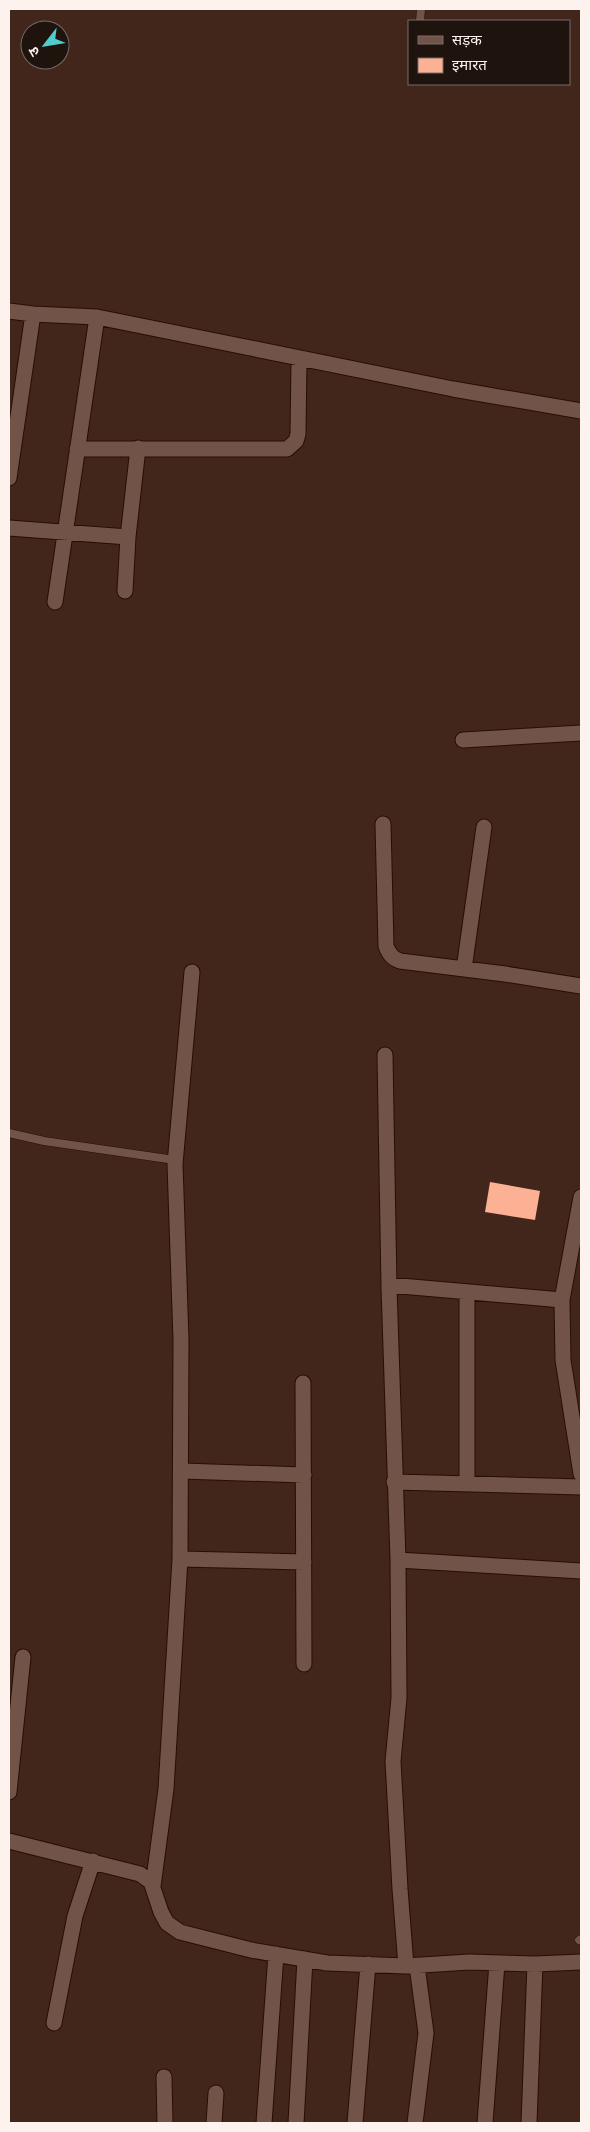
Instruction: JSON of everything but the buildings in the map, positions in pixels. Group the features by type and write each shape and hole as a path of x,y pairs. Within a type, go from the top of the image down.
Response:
{"street":[{"path":"9,310 33,314 97,317 453,389 581,411"},
{"path":"9,478 11,451 33,314"},
{"path":"55,602 76,449 97,317"},
{"path":"76,449 288,449 296,440 298,434 299,359"},
{"path":"125,591 128,537 138,448"},
{"path":"9,528 128,537"},
{"path":"462,740 581,733"},
{"path":"383,824 386,946 388,953 400,961 581,986"},
{"path":"464,969 484,827"},
{"path":"153,1886 166,1789 180,1559 182,1340 175,1160 192,972"},
{"path":"385,1054 394,1482 398,1560 399,1698 393,1761 399,1870 412,1966 426,2033 415,2123"},
{"path":"581,1197 579,1222 562,1300 563,1360 581,1470"},
{"path":"389,1284 562,1300"},
{"path":"467,1292 467,1484"},
{"path":"303,1383 304,1664"},
{"path":"182,1471 304,1474"},
{"path":"394,1482 581,1487"},
{"path":"180,1559 304,1562"},
{"path":"398,1560 581,1571"},
{"path":"9,1792 23,1657"},
{"path":"9,1841 140,1874 147,1877 153,1886 161,1912 168,1924 180,1932 276,1954 327,1963 412,1966 469,1962 535,1964 581,1962"},
{"path":"54,2023 75,1916 93,1861"},
{"path":"264,2123 276,1954"},
{"path":"296,2123 305,1959"},
{"path":"485,2123 497,1963"},
{"path":"356,2123 368,1964"},
{"path":"529,2123 535,1964"},
{"path":"164,2077 165,2123"},
{"path":"214,2123 216,2093"}],"lane":[{"path":"9,1133 44,1141 175,1160"}]}
